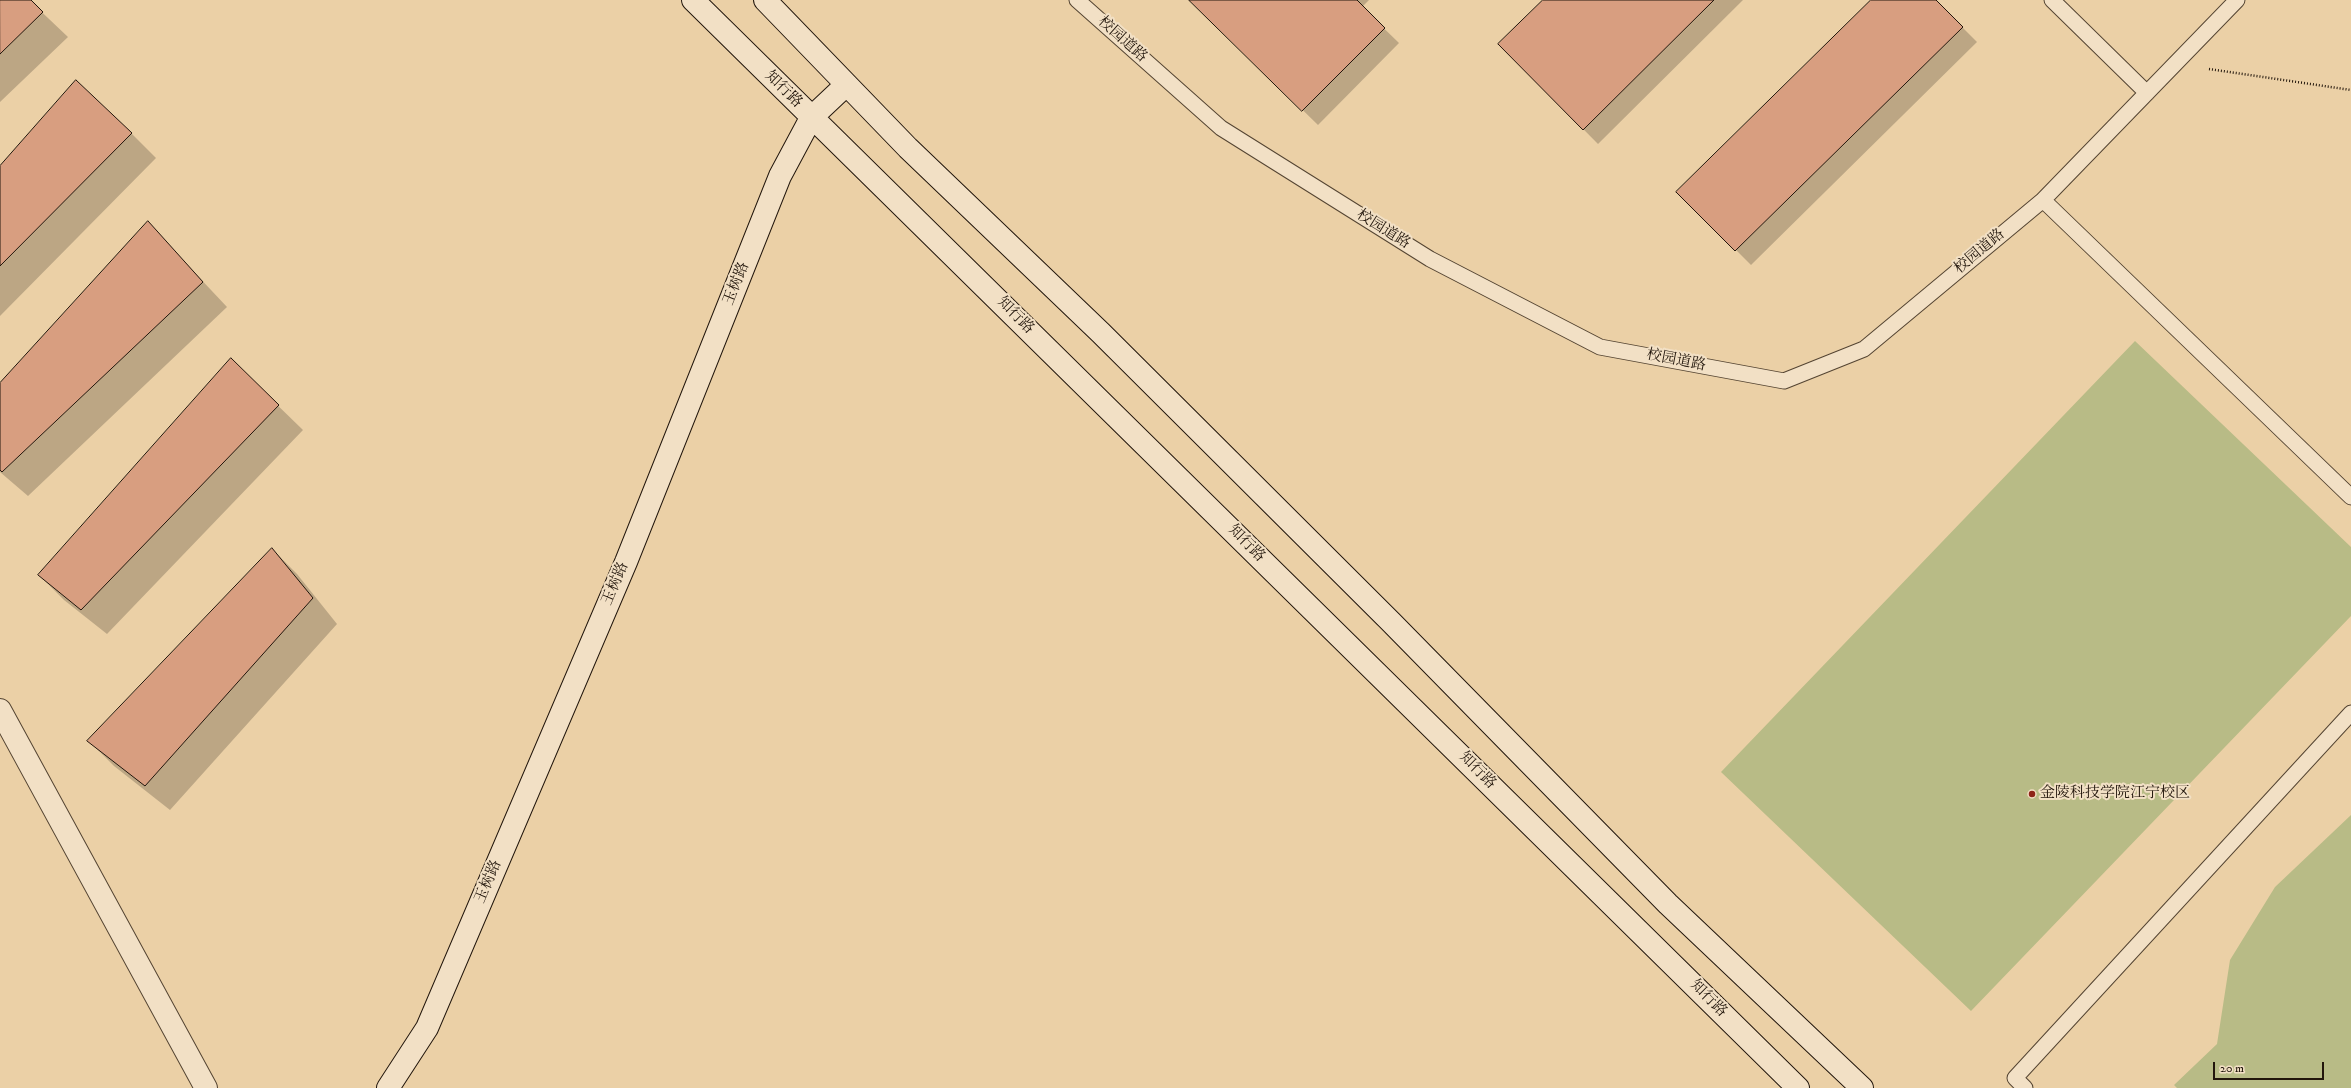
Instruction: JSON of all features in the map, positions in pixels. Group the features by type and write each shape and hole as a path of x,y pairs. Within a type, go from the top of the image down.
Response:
{"street":[{"name":"知行路","path":"693,0 811,118 893,195 1798,1088"},
{"path":"765,0 846,85 1101,333 1380,611 1668,904 1862,1088"},
{"name":"玉树路","path":"388,1088 427,1028 626,562 780,176 811,118 846,85"},
{"path":"0,710 206,1088"}],"lane":[{"name":"校园道路","path":"1077,0 1221,128 1430,259 1600,347 1784,382 1864,349 2043,200 2238,0"},
{"path":"2052,0 2147,93"},
{"path":"2043,200 2351,497"},
{"path":"2026,1088 2016,1078 2351,713"}],"path":[{"path":"2175,64 2351,90"}],"green space":[{"path":"2135,341 2351,547 2351,616 1971,1011 1721,772"},
{"path":"2351,815 2351,1088 2177,1088 2174,1085 2217,1044 2230,960 2275,887"}],"building":[{"path":"0,0 31,0 43,12 0,54"},
{"path":"1189,0 1357,0 1385,28 1302,111"},
{"path":"1543,0 1714,0 1583,130 1498,44"},
{"path":"1871,0 1936,0 1963,27 1735,251 1676,192"},
{"path":"76,80 132,133 0,266 0,166"},
{"path":"148,221 203,282 2,472 0,470 0,383"},
{"path":"231,358 279,405 81,610 38,575"},
{"path":"272,548 313,598 145,786 87,741"}],"place":[{"name":"金陵科技学院江宁校区","path":"2032,794"}]}
